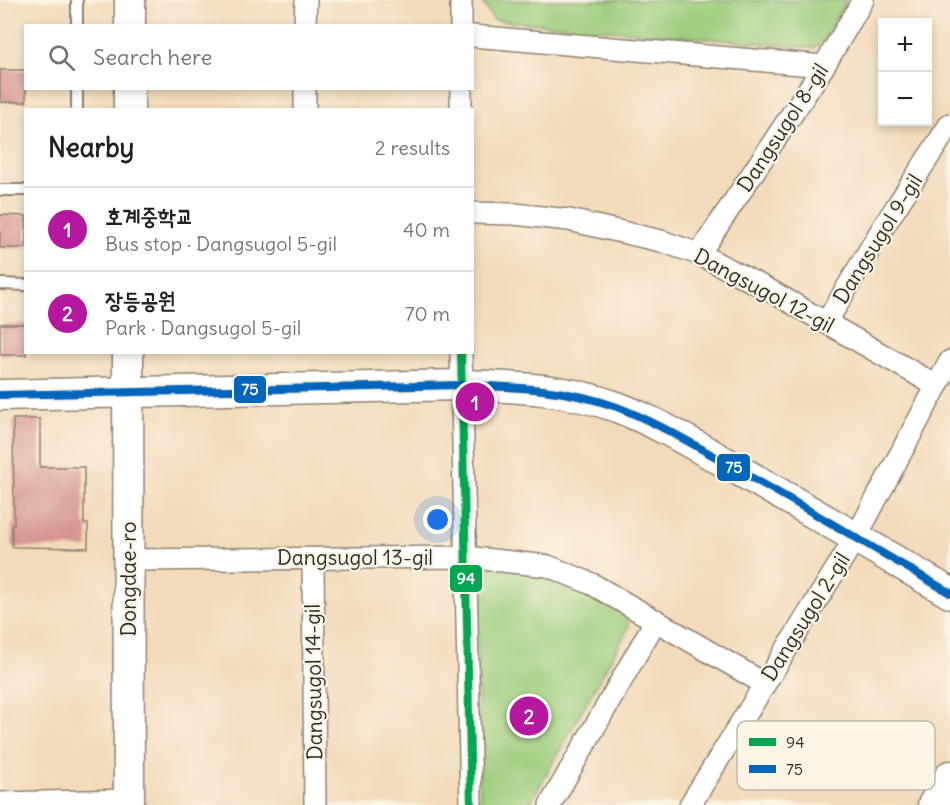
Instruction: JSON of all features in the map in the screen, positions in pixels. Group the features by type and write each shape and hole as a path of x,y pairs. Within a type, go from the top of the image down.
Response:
{"street":[{"path":"130,0 130,24"},
{"path":"305,24 306,0"},
{"path":"461,24 462,0"},
{"name":"Dangsugol 8-gil","path":"699,254 824,66 863,0"},
{"path":"474,36 824,66"},
{"path":"129,90 129,108"},
{"path":"305,90 305,108"},
{"path":"461,90 461,108"},
{"name":"Dangsugol 9-gil","path":"826,323 880,232 950,124"},
{"name":"Dangsugol 12-gil","path":"474,213 514,214 569,220 661,241 699,254 769,290 937,386"},
{"name":"Dongdae-ro","path":"128,354 129,803"},
{"path":"461,354 471,805"},
{"name":"Dangsugol 2-gil","path":"742,721 856,537 950,361"},
{"path":"0,395 461,385 537,388 575,395 616,407 654,422 950,593"},
{"name":"Dangsugol 13-gil","path":"129,560 465,557 548,566 592,584 765,684"},
{"name":"Dangsugol 14-gil","path":"313,559 315,805"},
{"path":"550,805 656,620"},
{"name":"Dangsugol 2-gil","path":"690,805 737,729"},
{"path":"933,805 950,776"},
{"path":"0,803 129,803"}],"lane":[{"path":"77,0 77,24"},
{"path":"77,90 77,108"},
{"path":"0,190 24,189"},
{"path":"0,284 24,285"}],"green space":[{"path":"481,0 846,0 825,39 814,48 494,20"},
{"path":"485,566 552,576 623,608 629,627 529,805 480,805 476,578"}],"building":[{"path":"0,70 24,70 26,102 0,102"},
{"path":"0,215 24,216 24,248 0,248"},
{"path":"0,324 24,324 24,354 26,355 0,355"},
{"path":"13,419 40,419 40,467 84,467 84,524 88,524 88,548 12,547 12,524 14,524"}],"transit line":[{"name":"94","path":"461,354 471,805"},
{"name":"75","path":"0,395 461,385 559,392 617,407 665,429 950,593"}],"place":[{"name":"호계중학교","path":"475,402"},
{"name":"장등공원","path":"529,716"}]}
